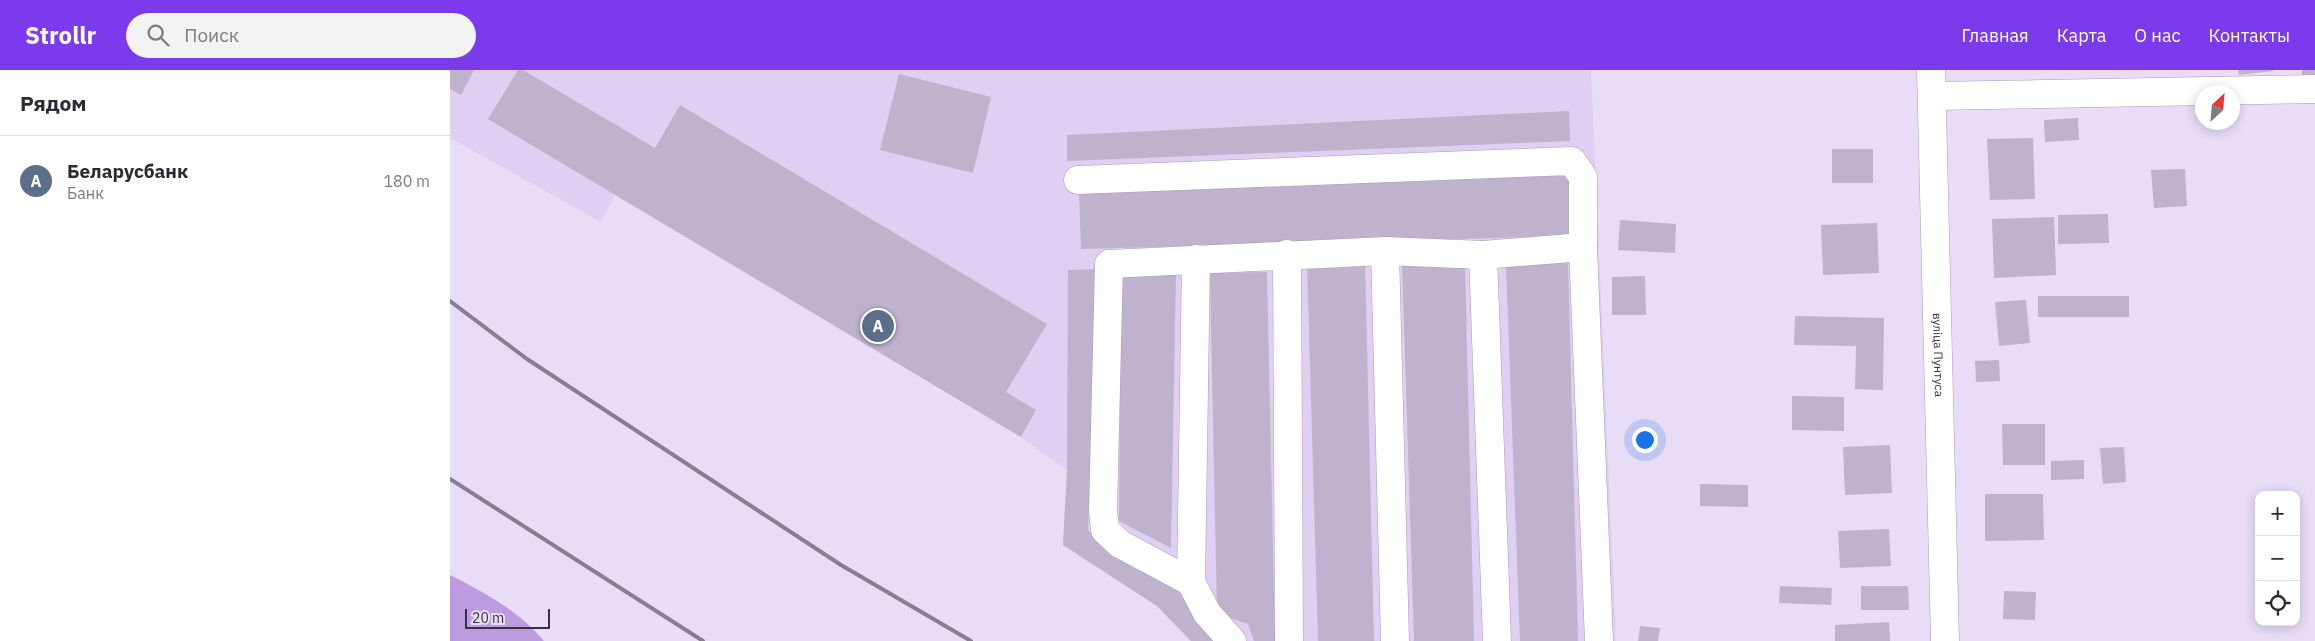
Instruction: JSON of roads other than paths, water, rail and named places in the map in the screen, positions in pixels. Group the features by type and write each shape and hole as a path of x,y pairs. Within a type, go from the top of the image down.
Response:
{"street":[{"path":"1931,83 2315,89"},
{"name":"вуліца Пунтуса","path":"1931,83 1945,641"},
{"path":"1078,180 1572,161 1583,177 1583,247 1599,641"},
{"path":"1192,582 1120,544 1105,530 1109,264 1287,254 1385,251 1483,255 1583,247"},
{"path":"1385,251 1395,641"},
{"path":"1287,254 1289,641"},
{"path":"1483,255 1497,641"},
{"path":"1196,259 1192,582 1207,613 1232,641"}],"railway":[{"path":"450,301 527,359 841,565 971,641"},
{"path":"450,479 703,641"}],"place":[{"name":"Беларусбанк","path":"878,326"}]}
